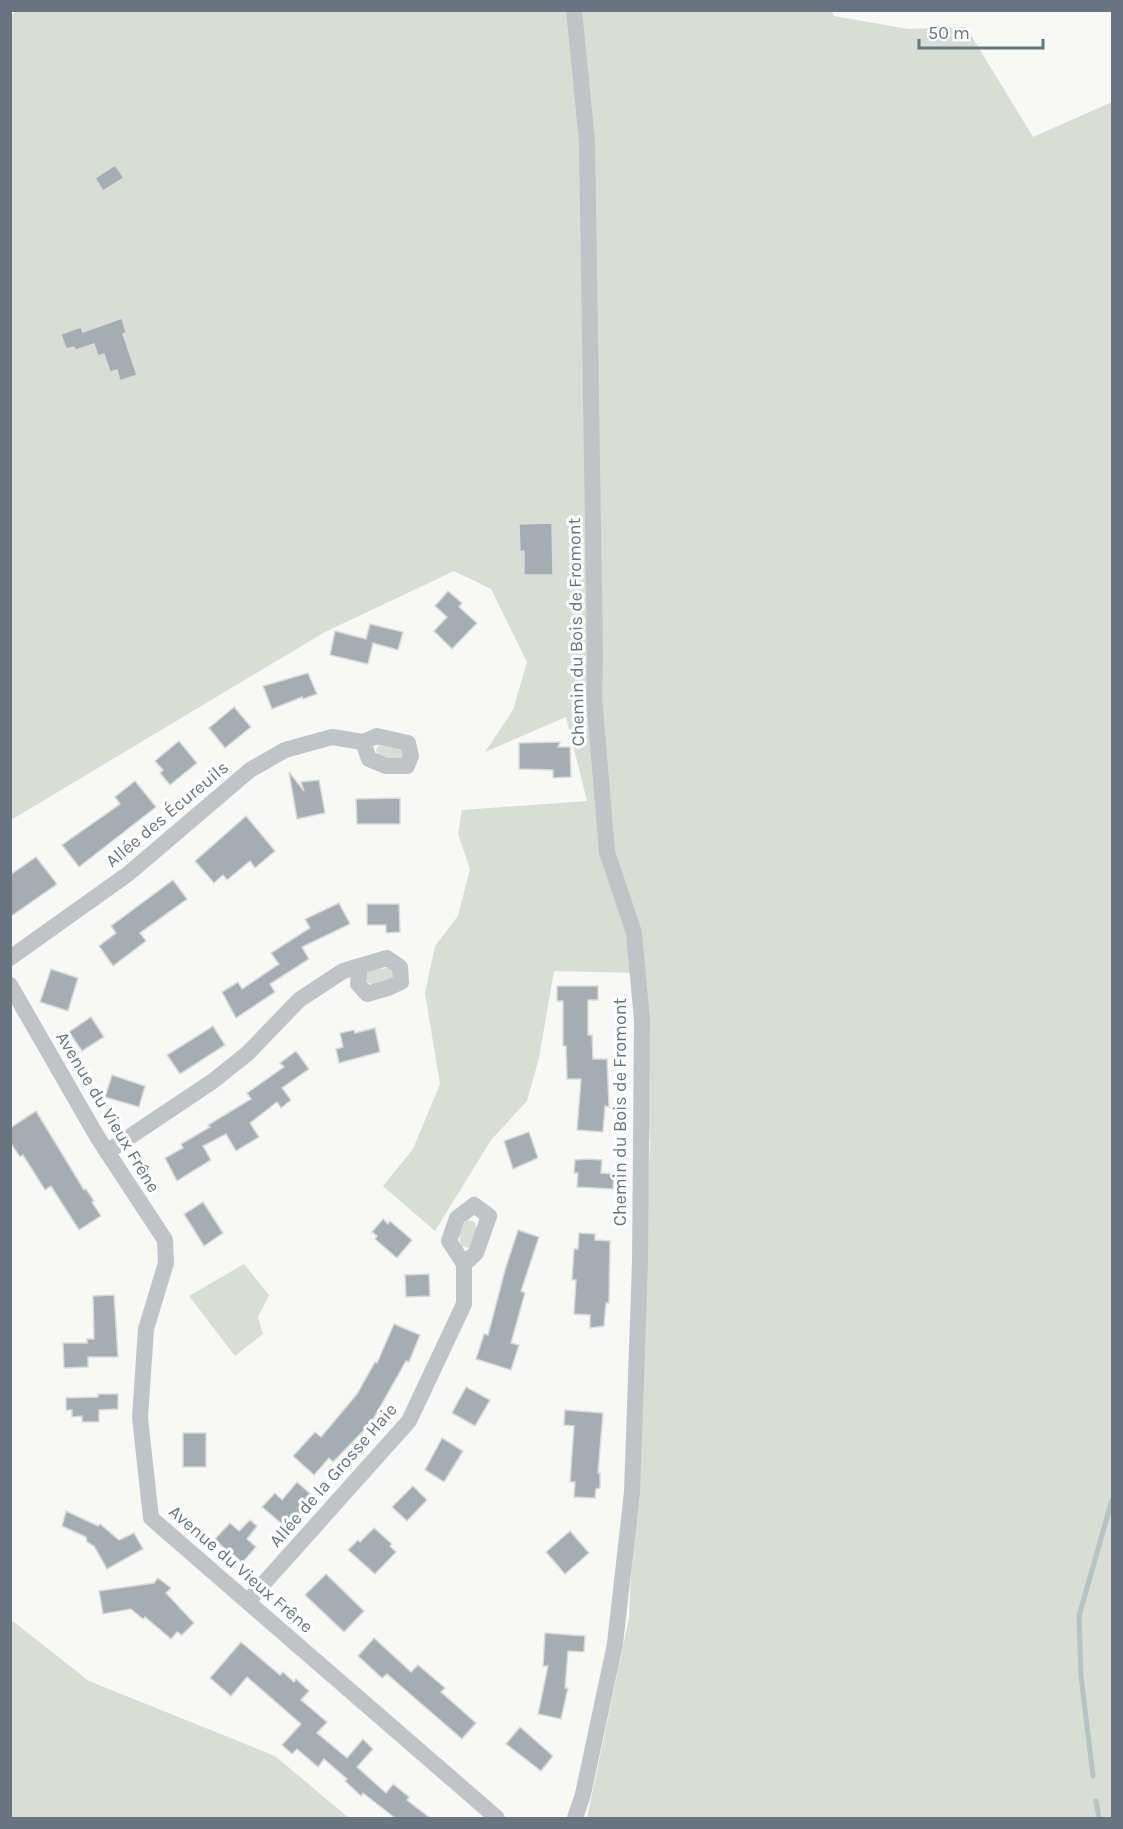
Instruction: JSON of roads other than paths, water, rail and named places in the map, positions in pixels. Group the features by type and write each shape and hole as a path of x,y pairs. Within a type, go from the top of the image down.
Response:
{"street":[{"name":"Chemin du Bois de Fromont","path":"574,10 587,142 594,696 607,852 634,933 642,1020 639,1262 632,1492 615,1644 583,1794 575,1818"},
{"name":"Allée des Écureuils","path":"10,958 128,874 250,770 285,750 332,737 363,742"},
{"path":"107,1152 213,1081 248,1053 299,1000 343,970 360,966"},
{"name":"Avenue du Vieux Frêne","path":"10,985 107,1152 165,1240 166,1263 146,1329 140,1418 152,1518 497,1818"},
{"name":"Allée de la Grosse Haie","path":"248,1601 409,1421 464,1304 464,1264"}],"waterway":[{"path":"1093,1776 1081,1676 1079,1616 1112,1500"},
{"path":"1096,1801 1099,1818"}]}
